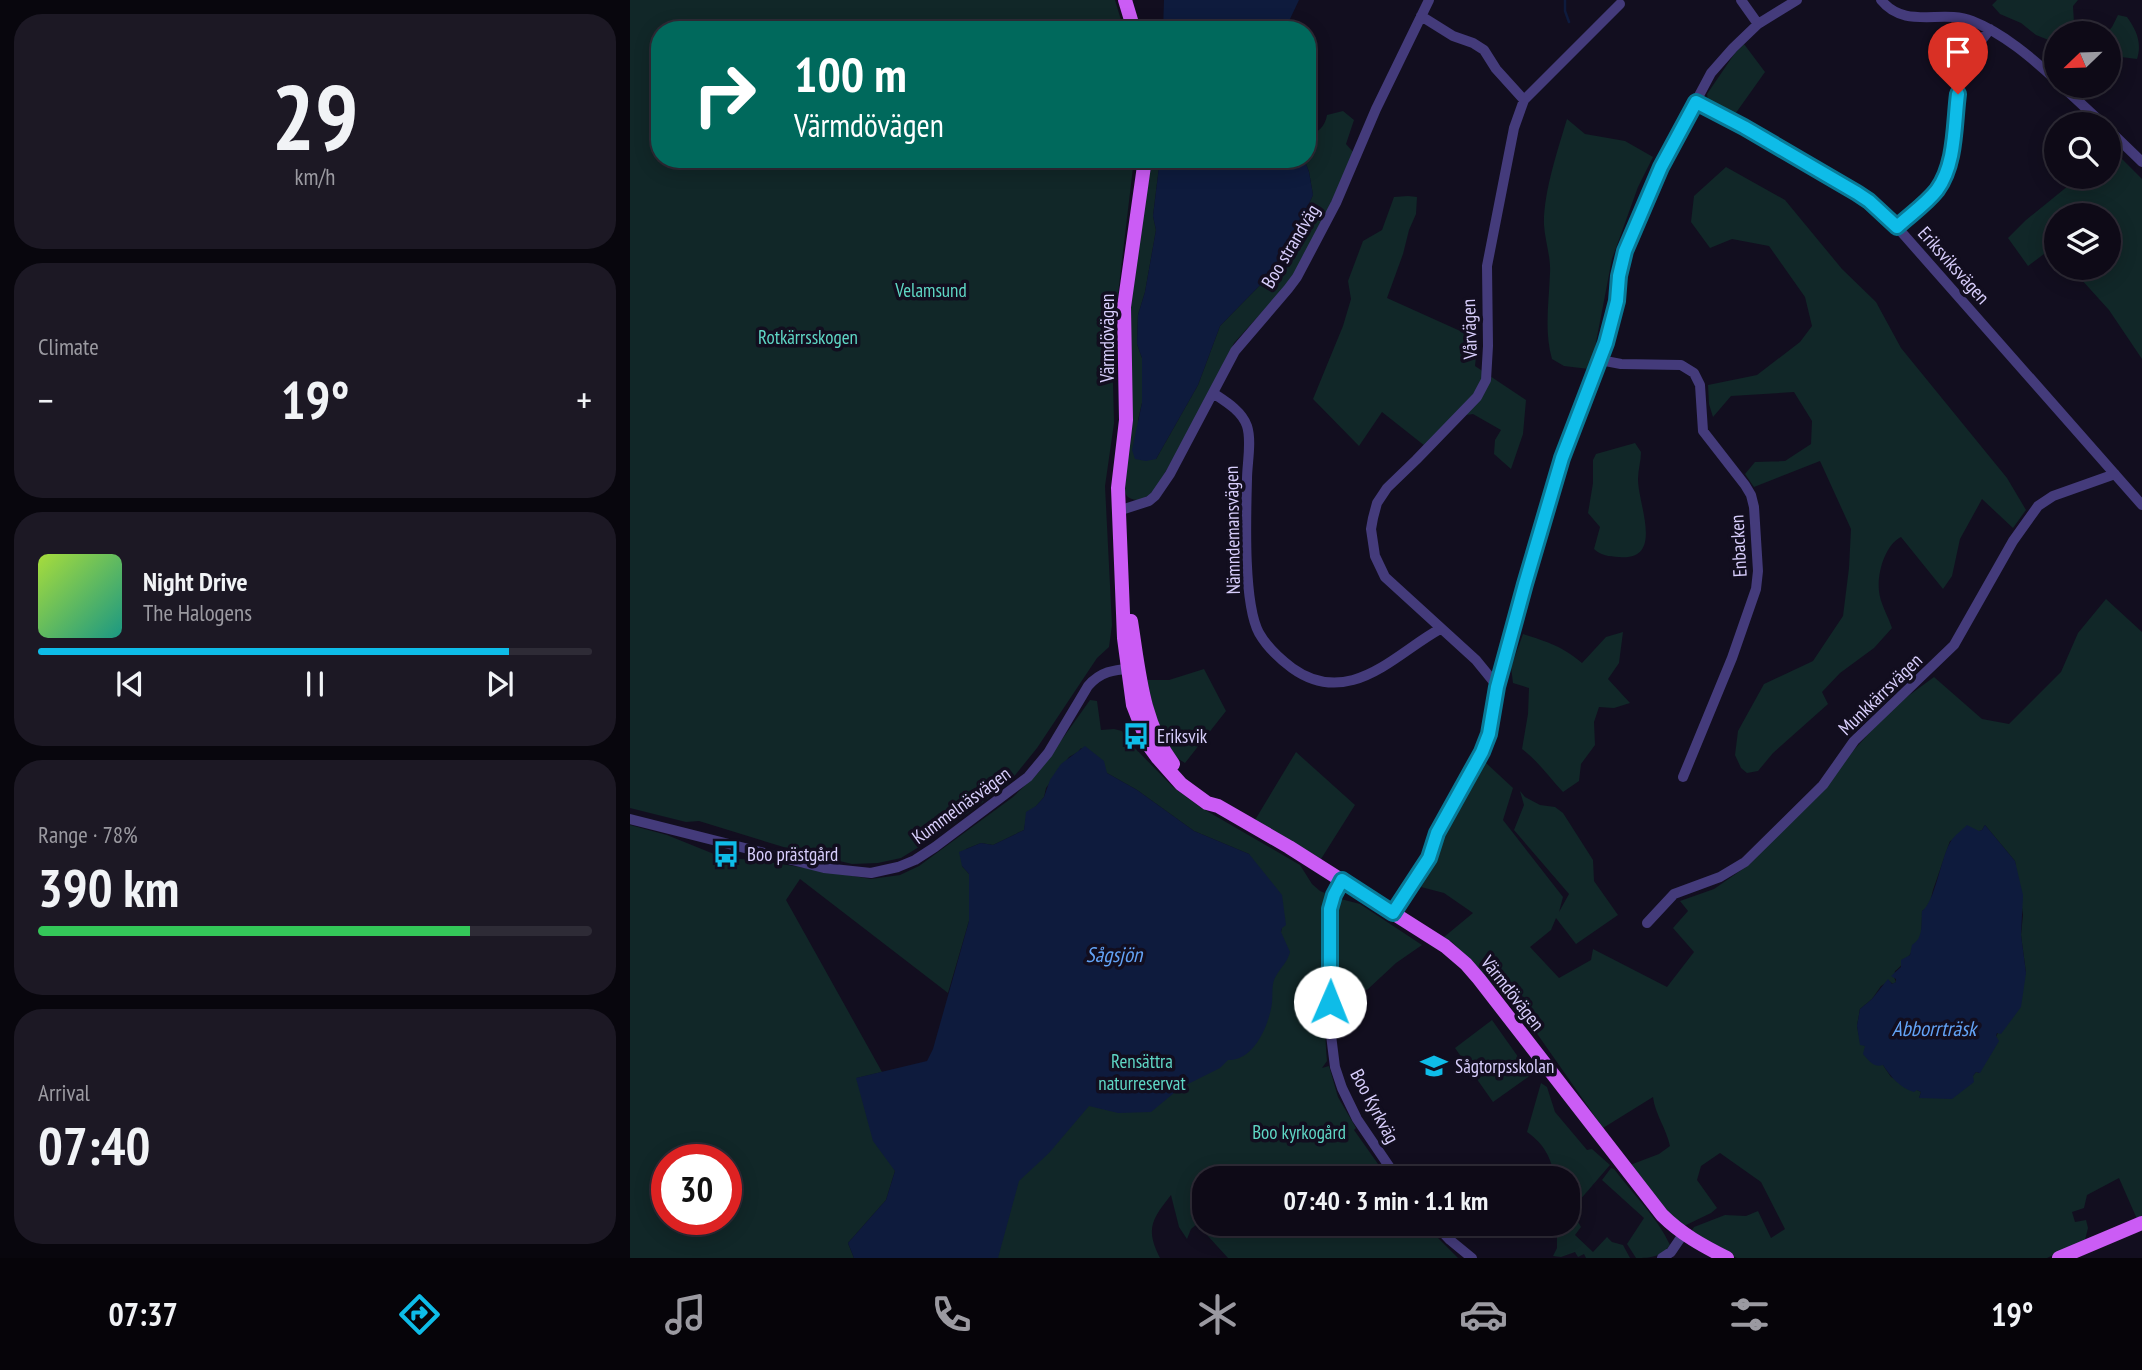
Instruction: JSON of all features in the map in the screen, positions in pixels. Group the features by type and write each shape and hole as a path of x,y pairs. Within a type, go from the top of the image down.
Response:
{"main road":[{"path":"1125,0 1131,21"},
{"name":"Värmdövägen","path":"1144,168 1124,307 1126,420 1118,488 1118,515 1121,588 1138,720 1144,736 1157,757 1181,784 1207,803 1289,847 1445,946 1466,964 1648,1199 1673,1226 1727,1258"},
{"path":"2059,1258 2142,1223"}],"street":[{"name":"Boo strandväg","path":"1118,515 1155,496 1170,474 1235,351 1297,276 1336,203 1376,109 1429,0"},
{"path":"1741,0 1758,24"},
{"path":"1393,913 1429,858 1437,833 1482,752 1489,734 1497,687 1562,458 1600,360 1617,301 1625,251 1661,167 1702,87 1723,58 1758,24 1797,0"},
{"path":"1881,0 1888,9 1902,15 1959,17 1990,29 2044,69"},
{"name":"Vårvägen","path":"1497,687 1476,660 1398,591 1379,567 1372,542 1373,518 1377,503 1387,488 1477,397 1486,380 1489,346 1486,266 1514,128 1524,100 1620,4"},
{"path":"1422,16 1453,36 1485,50 1504,78 1524,100"},
{"path":"1897,227 1940,186 1951,153 1961,75 1969,58 1990,29"},
{"path":"2075,98 2090,112"},
{"name":"Eriksviksvägen","path":"1696,102 1744,127 1869,201 1897,227 2142,505"},
{"path":"2121,142 2142,162"},
{"name":"Enbacken","path":"1600,360 1621,364 1681,365 1694,373 1700,385 1703,431 1745,485 1754,507 1758,571 1756,589 1732,658 1684,777"},
{"name":"Nämndemansvägen","path":"1213,393 1238,413 1248,429 1246,512 1250,596 1259,632 1281,660 1311,679 1337,683 1350,681 1373,671 1440,629"},
{"name":"Munkkärrsvägen","path":"1647,923 1674,894 1720,877 1745,862 1823,785 1854,741 1951,648 2013,541 2038,506 2053,496 2115,474"},
{"name":"Kummelnäsvägen","path":"630,819 824,868 871,873 898,867 935,847 1028,777 1048,754 1091,682 1103,672 1133,668"},
{"name":"Boo Kyrkväg","path":"1342,880 1330,909 1330,1027 1333,1055 1348,1101 1389,1166"},
{"path":"1662,1258 1671,1251 1684,1233"},
{"path":"1446,1236 1472,1258"}],"green space":[{"name":"Rotkärrsskogen","path":"630,0 1115,0 1121,21 651,21 651,168 1133,168 1112,345 1114,423 1105,486 1112,625 1109,647 1097,658 1037,748 1008,784 932,839 901,858 878,863 852,864 790,849 699,821 686,822 630,808"},
{"path":"1997,0 2078,0 2073,6 2074,21 2044,21 2044,38 2021,23 2000,14 1992,5"},
{"path":"2118,15 2127,17 2136,32 2139,42 2137,59 2121,57 2121,21 2115,21"},
{"path":"1744,44 1765,72 1733,117 1708,102 1707,94"},
{"path":"1343,111 1354,120 1346,144 1354,153 1332,203 1295,273 1234,343 1153,493 1140,500 1129,498 1124,488 1131,420 1130,307 1150,168 1159,168 1153,216 1156,230 1138,315 1137,344 1142,358 1142,403 1138,420 1156,459 1198,385 1220,326 1264,281 1290,244 1313,195 1307,168 1316,168 1316,132 1325,123 1327,115"},
{"path":"1567,119 1585,134 1625,141 1653,157 1638,187 1612,259 1589,369 1564,366 1552,359 1548,338 1550,267 1544,213"},
{"path":"2121,158 2142,179 2142,359 2109,310 2082,280 2121,280 2121,203 2047,203 2064,189 2121,189"},
{"path":"1726,167 1785,200 1842,269 1876,302 1901,348 2007,478 2026,510 2013,528 1982,499 1960,539 1952,576 1943,589 1901,537 1895,541 1883,560 1879,584 1881,600 1892,628 1874,648 1840,673 1822,692 1828,704 1773,753 1758,771 1747,773 1741,768 1735,755 1738,731 1764,684 1813,661 1843,616 1851,529 1820,461 1754,487 1745,474 1755,462 1785,461 1811,444 1812,421 1794,392 1731,396 1713,417 1708,385 1757,375 1800,342 1812,326 1805,297 1769,246 1732,239 1710,248 1691,222 1694,196"},
{"path":"1394,197 1417,197 1416,214 1387,298 1478,339 1475,366 1526,400 1523,434 1511,469 1494,454 1495,440 1501,430 1473,414 1452,417 1425,446 1382,412 1359,446 1313,399 1343,326 1351,299 1348,281 1363,241 1382,230"},
{"path":"2044,205 2044,254 2028,266 2008,238"},
{"path":"1635,443 1641,452 1638,479 1646,529 1645,541 1641,550 1633,556 1605,555 1594,549 1600,527 1588,513 1593,483 1593,460 1596,454"},
{"path":"2106,599 2142,632 2142,1218 2137,1219 2119,1178 2087,1195 2084,1208 2072,1212 2075,1222 2086,1220 2088,1228 2085,1240 2047,1258 1737,1258 1716,1249 1691,1232 1694,1227 1725,1215 1746,1216 1758,1211 1771,1238 1785,1229 1761,1182 1720,1153 1701,1166 1697,1180 1717,1208 1684,1226 1675,1220 1630,1165 1659,1154 1670,1146 1653,1097 1603,1128 1531,1025 1452,942 1444,937 1473,913 1444,893 1421,887 1443,836 1485,762 1513,788 1503,820 1563,897 1559,912 1569,894 1514,830 1524,805 1520,791 1540,805 1555,807 1563,813 1593,860 1594,881 1618,915 1576,944 1556,918 1551,930 1530,947 1559,978 1591,960 1593,949 1667,987 1694,952 1673,928 1688,911 1680,901 1714,889 1750,864 1893,707 1934,677 1982,719 2009,724 2061,672 2078,633","holes":["1985,825 2015,861 2023,915 2021,935 2026,973 1979,1073 1919,1098 1921,1092 1891,1077 1860,1041 1857,1026 1860,1009 1872,999 1881,986 1889,981 1893,984 1896,982 1895,971 1917,943 1921,934 1922,911 1930,902 1950,841 1982,830"]},
{"path":"1623,632 1619,663 1608,679 1630,703 1614,708 1599,707 1594,722 1595,745 1581,764 1579,781 1563,792 1522,749 1529,688 1513,683 1511,667 1523,634 1561,648 1582,663 1606,637"},
{"path":"1204,669 1226,711 1185,763 1176,757 1163,738 1147,680 1169,680"},
{"path":"1090,700 1097,701 1101,730 1122,731 1129,742 1173,787 1200,807 1300,865 1312,884 1325,893 1323,924 1327,1061 1322,1068 1329,1066 1338,1097 1356,1128 1354,1130 1380,1166 1192,1166 1192,1228 1187,1239 1179,1227 1171,1195 1153,1225 1153,1239 1160,1258 933,1258 950,1214 1281,932 1282,928 1249,854 1194,831 1137,790 1107,773 1081,748 1069,757 1046,788 1044,797 1026,818 1024,830 993,845 981,843 966,849 962,866 969,874 969,921 948,993 800,879 786,900 882,1072 857,1078 895,1171 886,1200 848,1243 854,1258 630,1258 630,825 667,835 714,854 871,879 900,875 919,866 1013,797 1038,773"},
{"path":"1296,752 1355,805 1321,859 1255,820"},
{"path":"1337,898 1360,904 1422,945 1396,963 1367,990 1334,976 1334,909"},
{"path":"1492,1020 1531,1075 1493,1102 1455,1048"},
{"path":"1541,1083 1547,1087 1555,1112 1587,1150 1592,1149 1610,1165 1580,1200 1580,1166 1552,1166 1546,1152 1527,1132"},
{"path":"1611,1168 1665,1235 1670,1245 1659,1254 1636,1258 1627,1244 1644,1218 1602,1180"},
{"path":"1208,1236 1436,1236 1458,1258 1228,1258"},
{"path":"1557,1236 1576,1236 1593,1252 1607,1237 1612,1242 1623,1245 1630,1258 1586,1258 1584,1254 1578,1257 1575,1252 1561,1257 1553,1256 1557,1248"}],"water":[{"path":"1164,0 1299,0 1290,21 1163,21"},
{"path":"1159,168 1307,168 1309,172 1313,195 1290,244 1264,281 1220,326 1198,385 1156,459 1146,461 1135,459 1132,450 1142,403 1142,358 1137,344 1138,315 1156,230 1153,216"},
{"name":"Sågsjön","path":"1085,746 1104,761 1107,773 1137,790 1194,831 1249,854 1282,895 1286,925 1281,932 1290,952 1274,979 1272,1003 1264,1031 1245,1055 1228,1060 1220,1068 1180,1088 1151,1112 1118,1113 1089,1106 1049,1153 1019,1181 998,1258 854,1258 848,1243 886,1200 895,1171 873,1141 856,1078 927,1061 933,1049 969,921 969,874 962,866 959,852 981,843 993,845 1024,830 1026,812 1044,797 1050,780 1061,764"},
{"name":"Abborrträsk","path":"1967,825 1979,831 1985,825 2015,861 2023,895 2021,935 2026,973 2021,1007 2001,1034 1997,1033 1999,1041 1980,1073 1976,1072 1973,1076 1974,1082 1952,1099 1919,1098 1921,1092 1904,1088 1883,1065 1874,1065 1865,1057 1865,1046 1860,1045 1857,1026 1860,1009 1888,979 1892,984 1896,982 1891,976 1901,967 1901,960 1910,955 1912,945 1918,938 1922,911 1931,899 1947,848"}],"waterway":[{"path":"1565,0 1569,22"}],"place":[{"name":"Eriksvik","path":"1136,736"},
{"name":"Boo prästgård","path":"726,854"},
{"name":"Sågtorpsskolan","path":"1434,1066"}],"route":[{"path":"1330,1002 1330,909 1342,880 1393,913 1429,858 1437,833 1482,752 1489,734 1497,687 1525,584 1562,458 1606,343 1617,301 1625,251 1661,167 1696,102 1857,193 1897,227 1940,186 1951,153 1958,94"}],"park label":[{"name":"Velamsund","path":"931,290"},
{"name":"Rensättra naturreservat","path":"1142,1072"},
{"name":"Boo kyrkogård","path":"1299,1132"}]}
